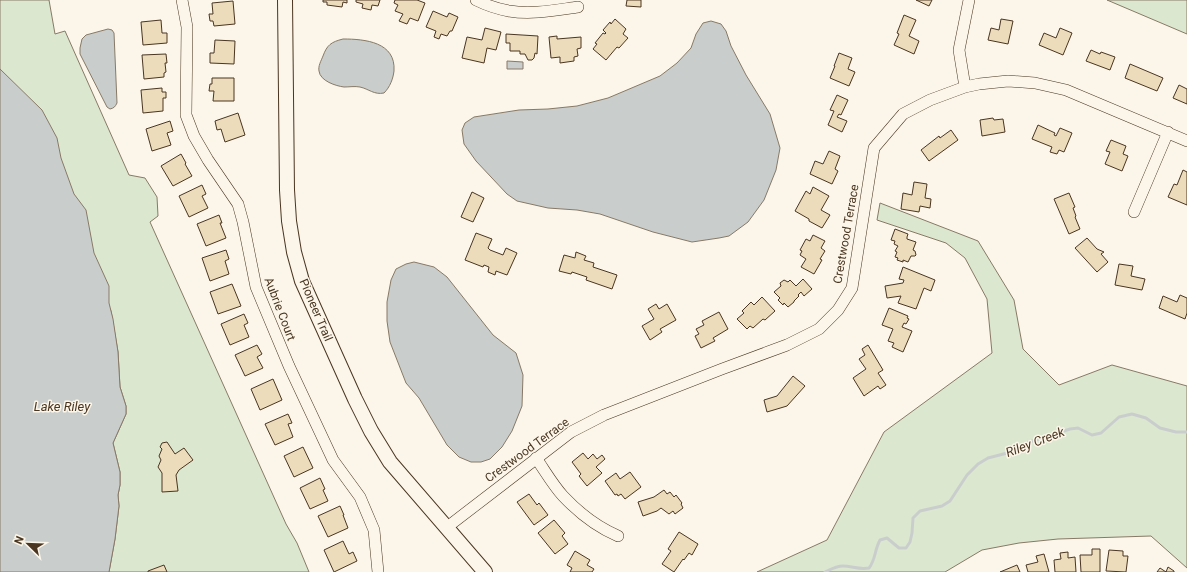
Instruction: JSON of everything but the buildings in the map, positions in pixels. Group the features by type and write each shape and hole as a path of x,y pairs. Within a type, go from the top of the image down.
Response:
{"main road":[{"name":"Pioneer Trail","path":"285,0 287,184 289,221 294,252 302,281 355,399 371,431 390,462 485,572"}],"street":[{"name":"Aubrie Court","path":"182,0 187,27 186,115 194,136 208,160 238,204 256,287 289,366 333,460 360,497 374,530 378,572"},
{"path":"476,0 503,10 522,12 578,7"},
{"path":"965,87 959,50 969,0"},
{"name":"Crestwood Terrace","path":"446,528 571,432 604,415 788,345 819,329 838,310 852,288 874,148 903,114 930,100 965,87 1008,81 1036,83 1066,90 1187,141"},
{"path":"1134,212 1168,132"},
{"path":"536,458 563,496 585,517 604,530 618,536"}],"green space":[{"path":"0,0 49,0 55,34 65,31 129,175 145,178 157,197 158,216 150,222 309,572 109,572 115,539 120,485 120,472 113,443 126,414 126,406 120,387 118,352 111,311 0,74"},
{"path":"1107,0 1187,0 1187,34"},
{"path":"880,203 978,241 1014,300 1023,349 1059,385 1112,365 1187,386 1187,568 1151,536 1058,539 1019,543 982,550 945,572 757,572 827,540 884,432 992,353 987,299 965,258 946,243 877,220"}],"water":[{"path":"711,21 721,24 726,31 731,46 746,75 770,114 780,148 776,170 764,200 748,222 729,236 692,242 653,232 600,214 577,210 548,208 517,201 507,194 476,161 464,144 462,130 465,123 474,117 519,110 577,106 608,98 660,76 677,63 691,48 696,34 703,23"},
{"path":"108,29 112,30 114,33 117,103 110,109 107,107 80,54 82,39 86,35"},
{"path":"343,39 369,41 385,48 390,54 393,61 394,71 391,83 384,93 374,93 360,87 344,87 333,84 322,78 319,67 326,49 335,41"},
{"path":"507,61 523,62 523,69 507,69"},
{"name":"Lake Riley","path":"0,69 42,110 57,138 61,158 74,194 86,210 94,253 109,286 109,303 118,352 120,387 126,406 126,414 113,443 120,472 120,485 115,539 109,572 0,572"},
{"path":"414,262 434,267 447,277 493,335 516,353 523,375 522,406 512,431 502,447 490,459 481,462 471,462 459,457 447,445 419,398 406,383 390,342 387,321 387,302 391,280 396,269"}],"waterway":[{"name":"Riley Creek","path":"825,572 840,566 862,569 869,568 880,540 887,538 899,548 906,548 910,542 913,518 920,511 942,506 950,501 967,475 978,464 988,458 1015,451 1026,443 1070,429 1078,428 1092,435 1101,433 1119,417 1132,414 1146,418 1160,428 1176,432 1187,432"}]}
